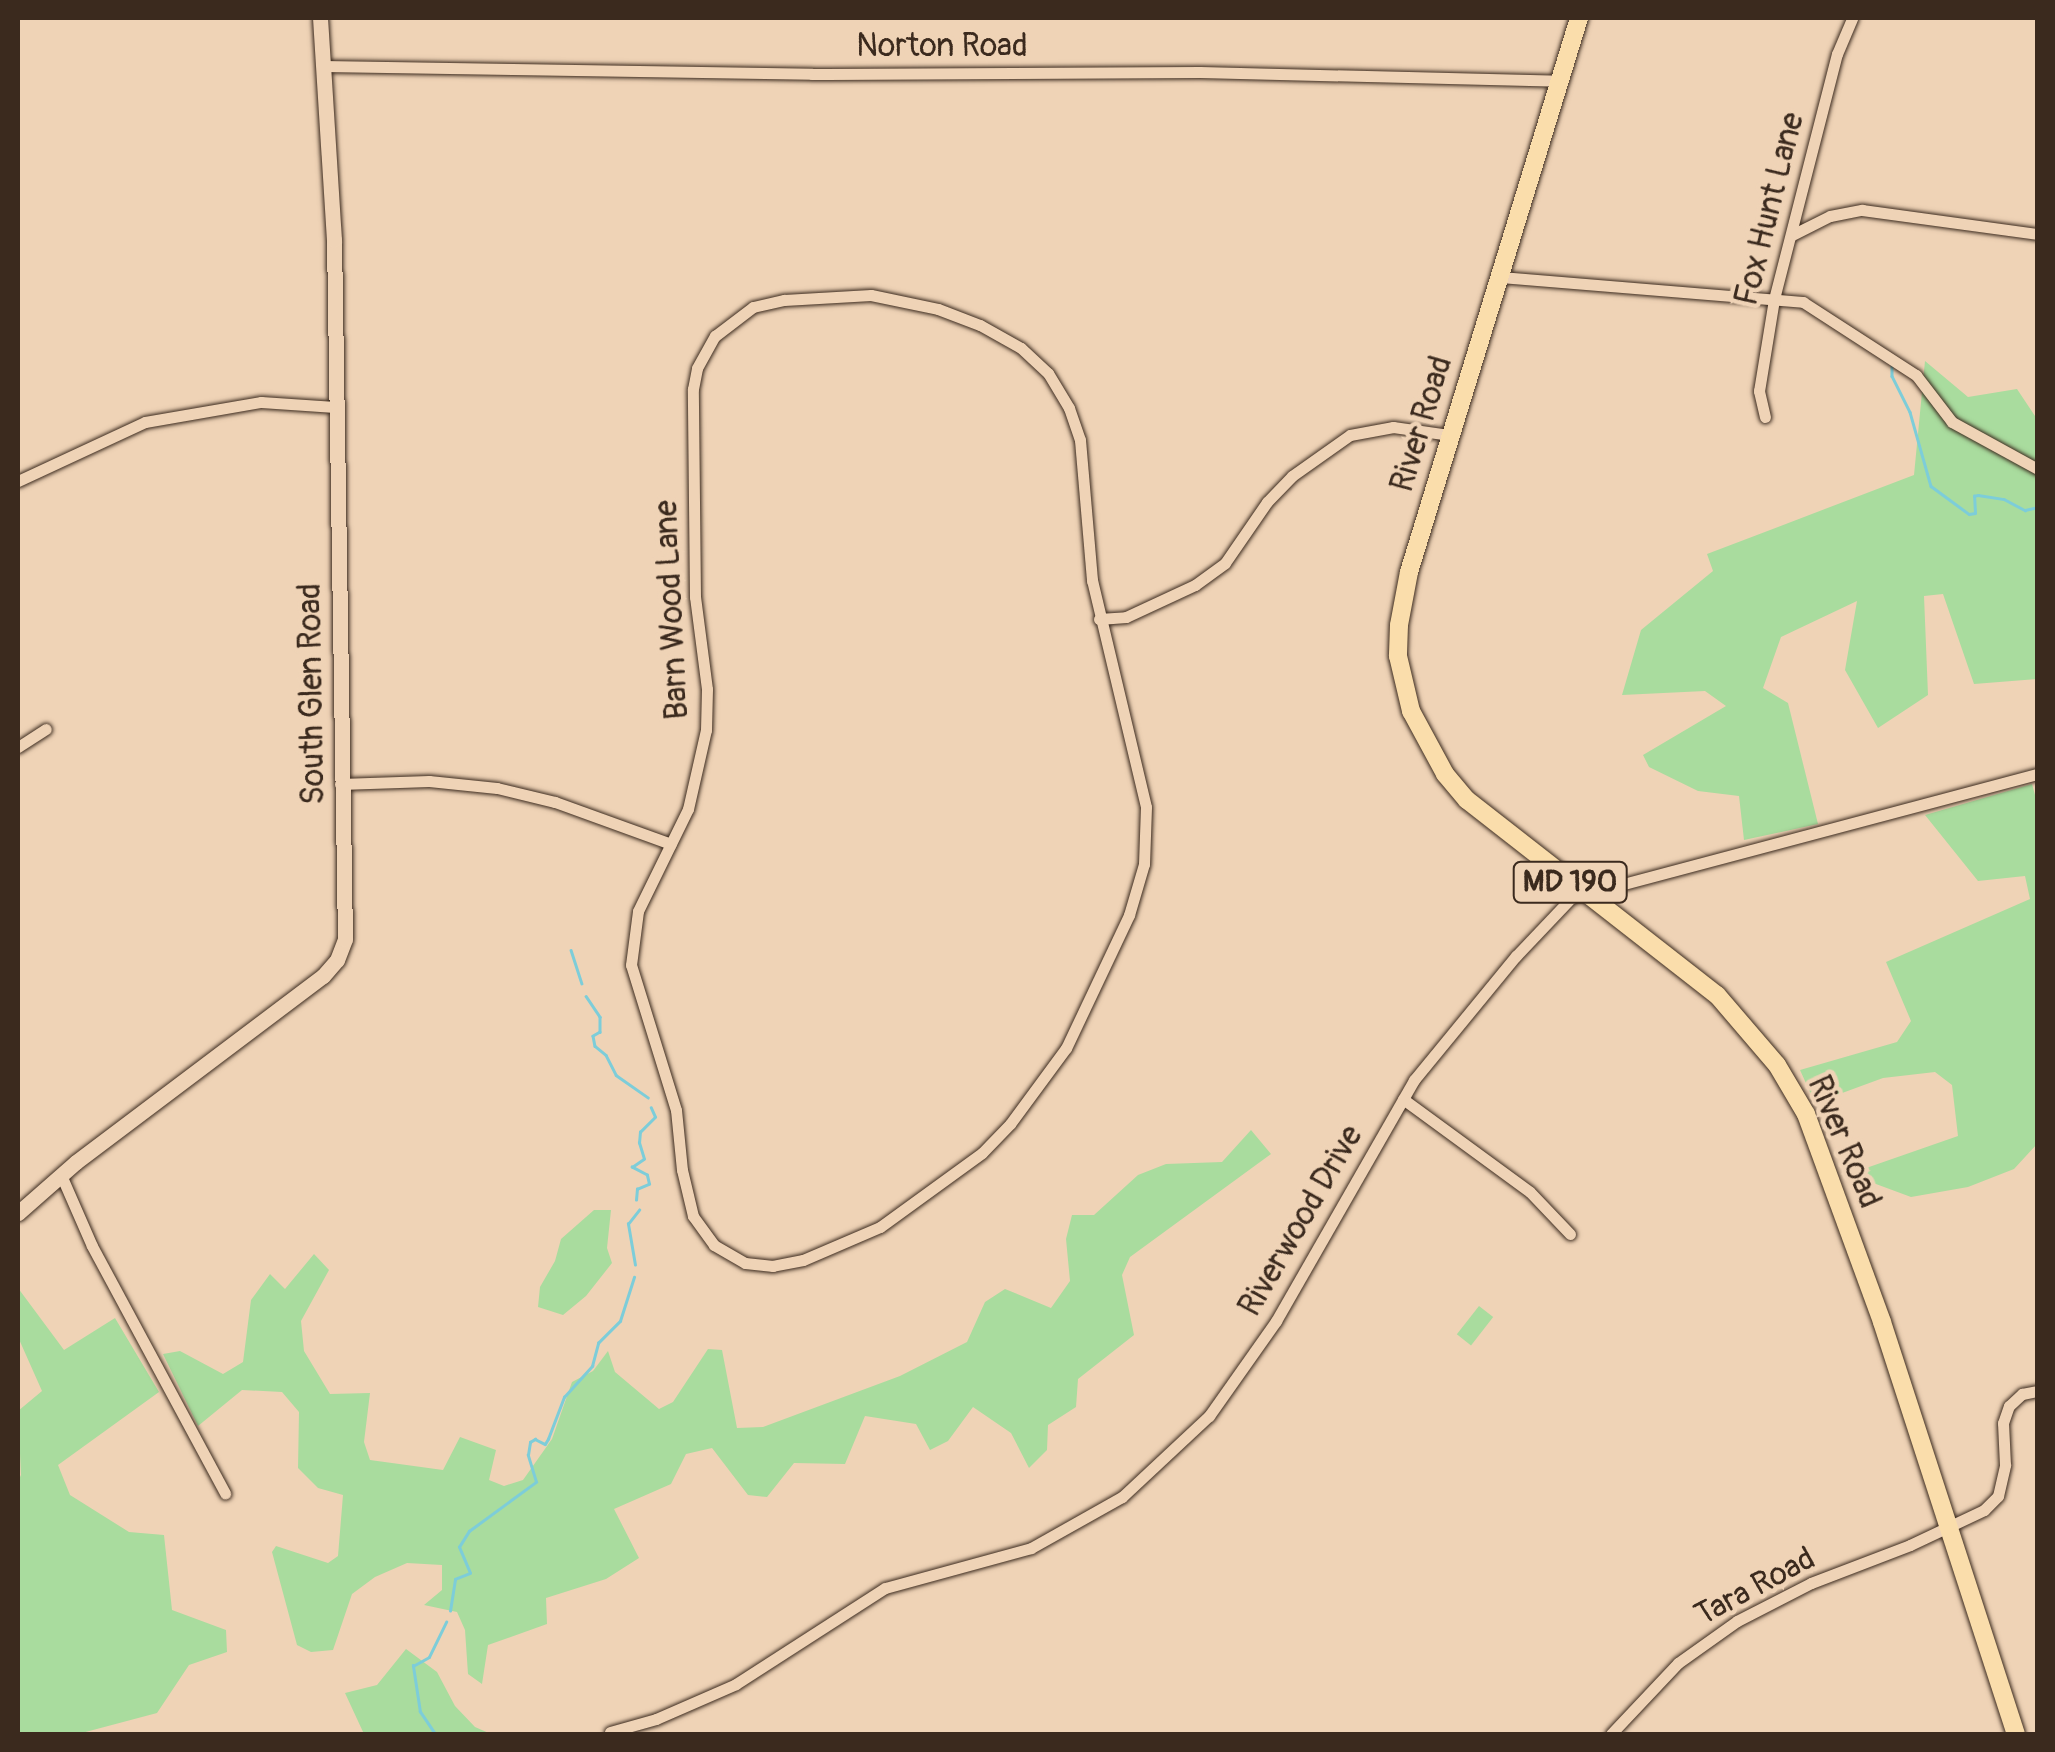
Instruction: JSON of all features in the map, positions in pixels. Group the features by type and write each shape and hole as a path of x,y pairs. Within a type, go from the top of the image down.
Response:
{"main road":[{"name":"South Glen Road","path":"18,1213 61,1175 333,966 343,946 347,924 340,784 334,240 320,18"},
{"name":"River Road","path":"1578,18 1409,572 1399,626 1398,658 1411,711 1445,774 1467,800 1717,995 1776,1064 1806,1114 1830,1170 2016,1734"}],"street":[{"name":"Fox Hunt Lane","path":"1764,417 1759,391 1774,299 1837,54 1852,18"},
{"name":"Norton Road","path":"323,66 801,74 1200,72 1560,81"},
{"path":"1792,235 1830,216 1862,210 2038,234"},
{"path":"1500,277 1803,302 1916,375 1952,422 2038,469"},
{"name":"Barn Wood Lane","path":"828,296 890,298 980,325 1021,348 1048,373 1070,408 1080,440 1088,548 1100,619 1132,732 1146,807 1144,864 1130,914 1066,1048 1010,1124 982,1153 880,1227 804,1260 774,1266 745,1263 728,1254 702,1231 687,1196 676,1110 631,964 638,911 696,783 706,730 707,688 695,597 693,389 697,368 715,336 752,306 828,296"},
{"path":"18,481 144,422 261,402 335,407"},
{"path":"1100,619 1126,617 1195,585 1224,563 1287,481 1324,450 1350,435 1393,427 1450,435"},
{"path":"18,747 46,730"},
{"name":"Riverwood Drive","path":"610,1732 656,1719 736,1684 885,1588 1030,1548 1119,1500 1198,1428 1238,1376 1276,1321 1404,1100 1454,1029 1570,898 1582,892 1709,865 2038,774"},
{"path":"340,784 428,782 497,788 555,802 671,844"},
{"path":"1404,1100 1530,1192 1570,1234"},
{"path":"61,1175 108,1278 225,1492"},
{"name":"Tara Road","path":"1611,1734 1678,1663 1737,1621 1811,1583 1910,1546 1949,1523 1984,1510 1998,1496 2005,1465 2003,1422 2008,1406 2022,1394 2038,1390"}],"green space":[{"path":"1925,361 1968,397 2017,389 2037,419 2037,679 1974,684 1943,594 1924,596 1928,695 1878,728 1845,670 1857,601 1781,637 1763,688 1788,703 1818,824 1744,840 1739,796 1698,791 1649,767 1643,755 1726,706 1705,691 1622,695 1641,630 1713,571 1707,554 1914,475"},
{"path":"2032,784 2038,806 2037,1144 2014,1169 1968,1187 1911,1197 1849,1174 1958,1136 1952,1085 1935,1072 1883,1078 1815,1103 1800,1070 1897,1042 1911,1021 1886,962 2030,899 2025,876 1978,881 1925,815"},
{"path":"1251,1130 1271,1154 1130,1257 1122,1275 1134,1335 1078,1379 1076,1407 1048,1425 1047,1450 1029,1468 1011,1433 973,1407 948,1441 930,1450 916,1424 865,1416 845,1464 794,1463 767,1497 748,1495 712,1448 686,1454 671,1484 614,1509 639,1558 606,1579 546,1598 547,1624 488,1645 482,1684 468,1674 465,1630 457,1612 424,1605 442,1590 442,1565 407,1563 375,1577 352,1594 333,1650 311,1652 297,1645 272,1552 276,1546 328,1563 338,1556 343,1495 318,1488 298,1468 299,1412 282,1392 242,1390 198,1426 163,1354 180,1351 223,1374 243,1362 251,1300 270,1274 285,1289 314,1254 329,1270 301,1321 304,1351 330,1394 370,1393 364,1442 370,1460 443,1470 460,1437 496,1450 489,1480 504,1486 523,1480 552,1439 572,1382 593,1371 608,1351 615,1372 659,1409 673,1402 708,1349 722,1350 737,1428 763,1427 900,1376 967,1342 985,1302 1005,1289 1051,1308 1070,1281 1066,1239 1072,1215 1094,1215 1138,1175 1166,1164 1222,1162"},
{"path":"594,1210 611,1210 607,1248 612,1263 586,1296 563,1315 538,1307 540,1287 555,1261 561,1239"},
{"path":"18,1288 64,1350 115,1318 159,1392 58,1465 70,1495 129,1532 164,1535 172,1610 226,1630 227,1652 189,1665 157,1713 78,1734 18,1734 18,1411 42,1391 18,1337"},
{"path":"1479,1306 1493,1317 1471,1345 1457,1334"},
{"path":"406,1649 437,1672 455,1706 475,1727 491,1734 364,1734 345,1693 377,1685"}],"waterway":[{"path":"1892,365 1892,376 1910,412 1931,486 1969,514 1975,513 1974,496 1978,495 2004,499 2025,510 2038,507"},
{"path":"571,950 582,983"},
{"path":"586,996 600,1017 600,1032 593,1036 595,1046 606,1055 616,1075 648,1097"},
{"path":"636,1200 637,1189 649,1184 647,1175 632,1167 644,1159 640,1132 655,1117 651,1108"},
{"path":"635,1265 628,1224 639,1210"},
{"path":"450,1611 455,1579 470,1573 459,1547 469,1531 536,1482 528,1455 530,1442 535,1439 545,1444 564,1397 592,1366 598,1343 620,1321 634,1277"},
{"path":"435,1734 420,1712 413,1666 429,1657 446,1622"}]}
